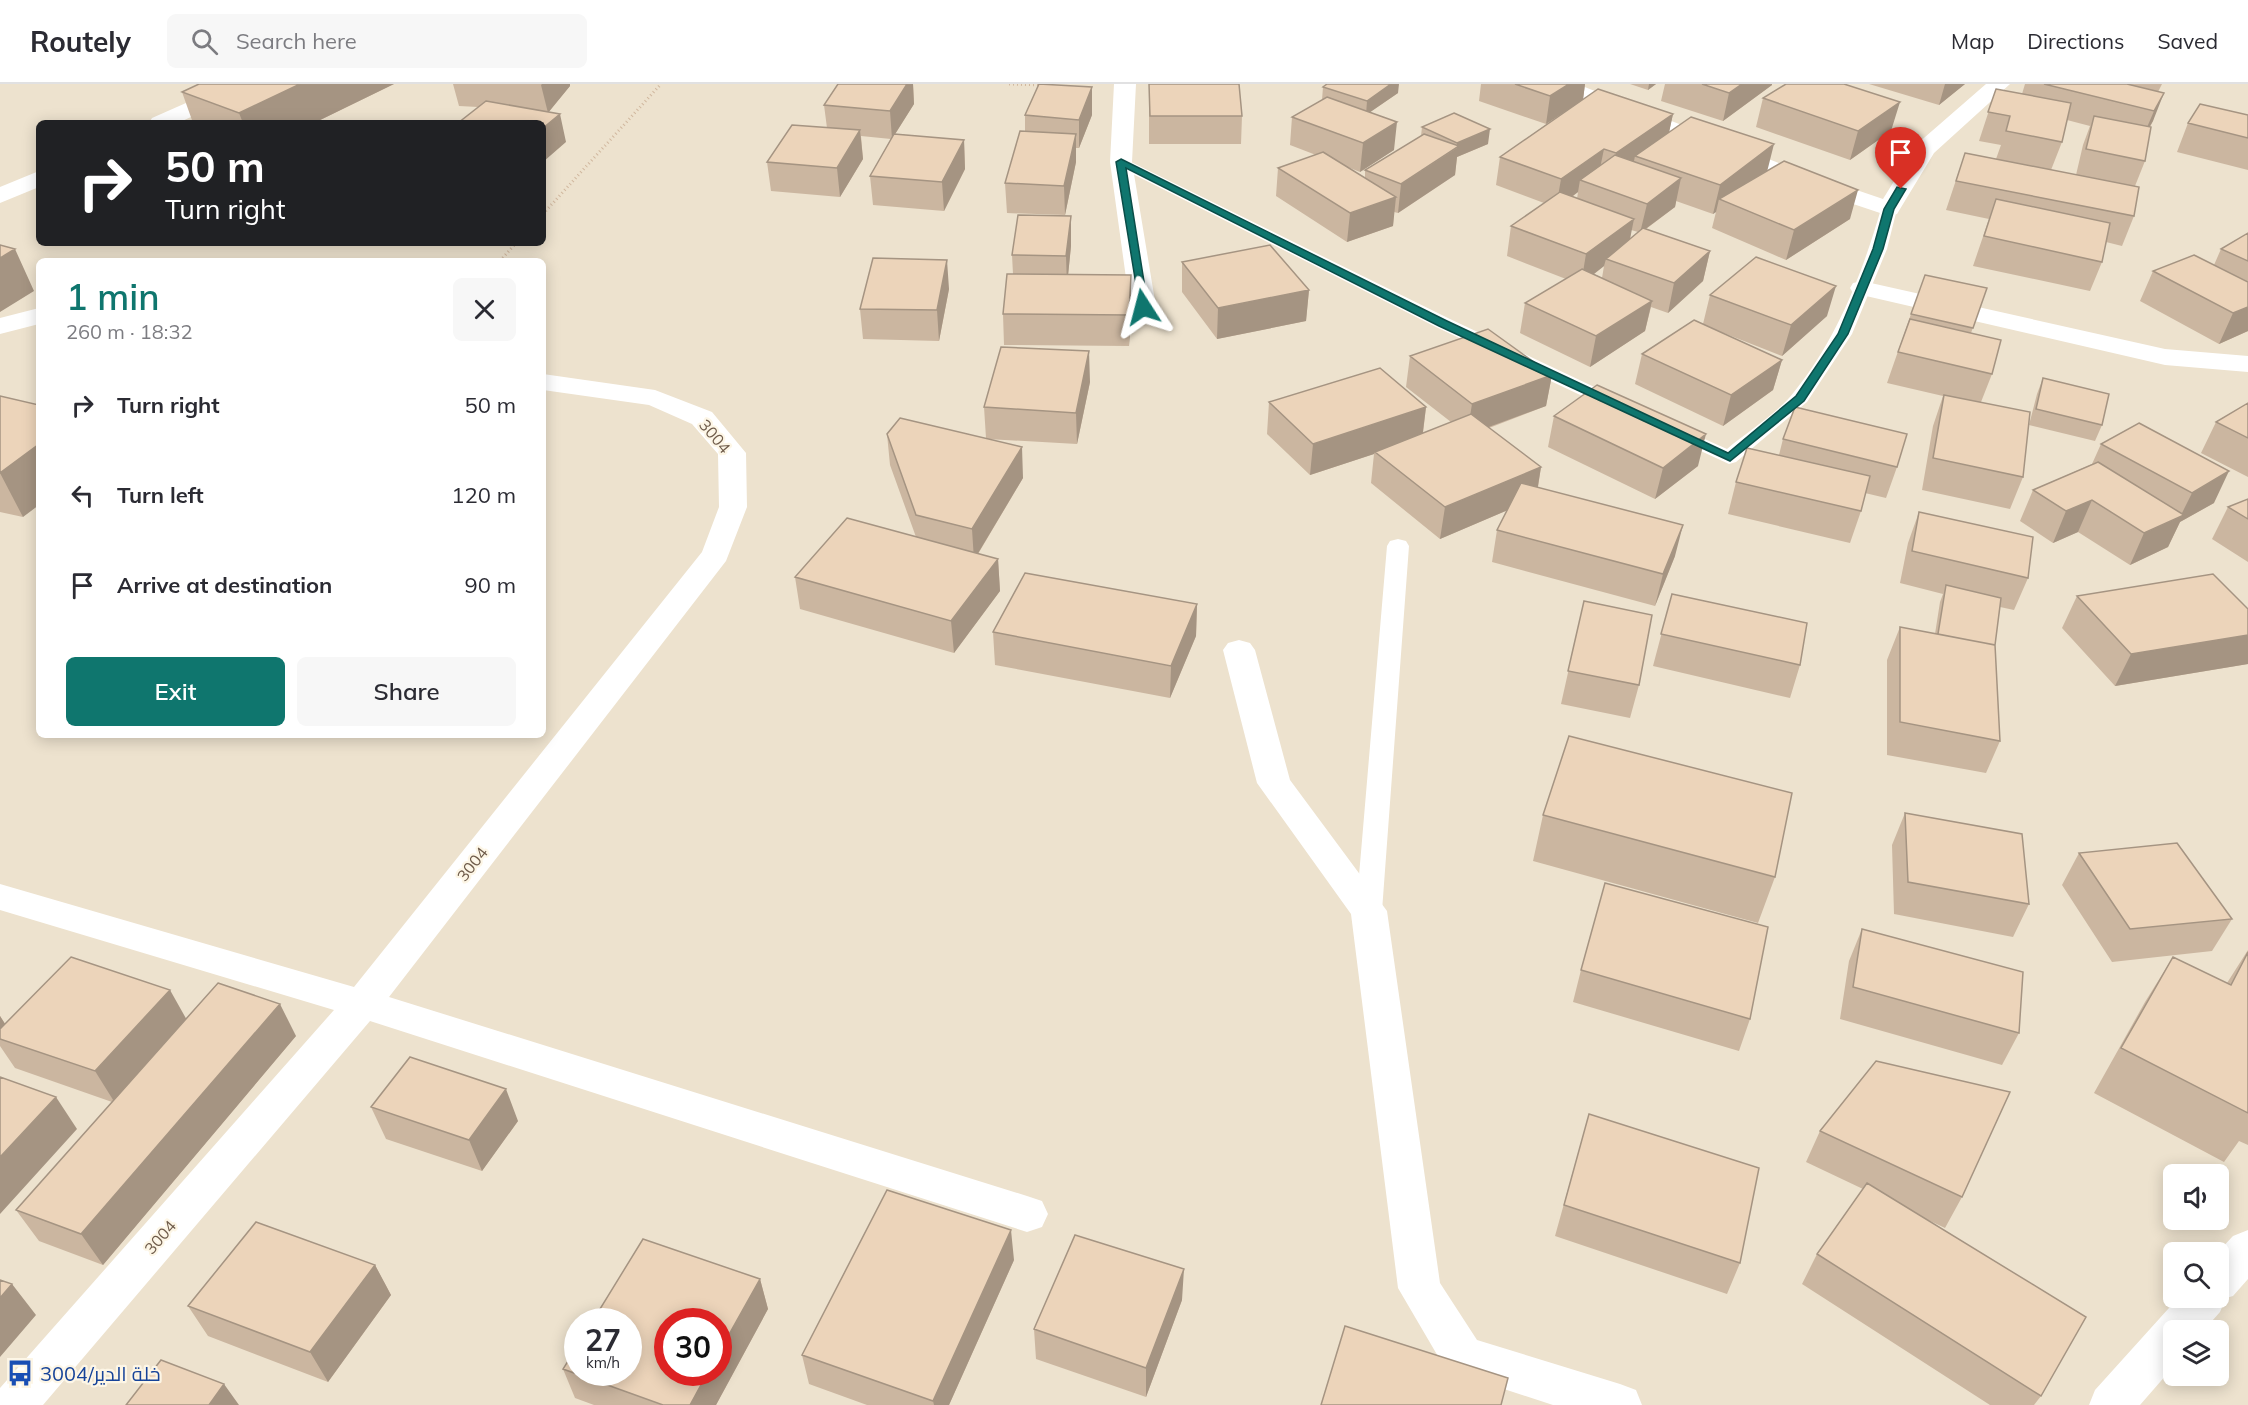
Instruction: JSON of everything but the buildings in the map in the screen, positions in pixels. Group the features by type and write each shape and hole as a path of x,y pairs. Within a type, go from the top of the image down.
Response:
{"street":[{"path":"167,120 246,84"},
{"path":"1125,84 1121,162 1143,307"},
{"path":"1558,84 1781,172 1889,209 1924,149 1999,84"},
{"path":"0,196 36,179"},
{"path":"1862,288 2165,357 2248,364"},
{"path":"0,326 36,316"},
{"name":"3004","path":"14,1405 362,1004 716,554 733,507 732,453 702,418 655,398 546,382"},
{"path":"1239,650 1274,783 1369,911 1419,1288 1462,1356 1561,1397 1620,1405"},
{"path":"0,897 362,1004 1027,1214"},
{"path":"2229,1270 2248,1249"},
{"path":"2185,1320 2196,1308"},
{"path":"2111,1405 2163,1346"}],"lane":[{"path":"1121,162 1443,323 1634,413"},
{"path":"1655,423 1730,458 1800,398 1843,334 1862,288 1889,209"},
{"path":"1369,911 1398,546"}],"path":[{"path":"546,211 661,84"},
{"path":"1010,84 1044,85"},
{"path":"503,258 513,246"}],"shaded area":[{"path":"0,84 2248,84 2248,1405 0,1405"}],"place":[{"name":"خلة الدير/3004","path":"20,1373"}],"route":[{"path":"1143,307 1121,162 1443,323 1730,458 1800,398 1843,334 1878,249 1889,209 1901,189"}]}
